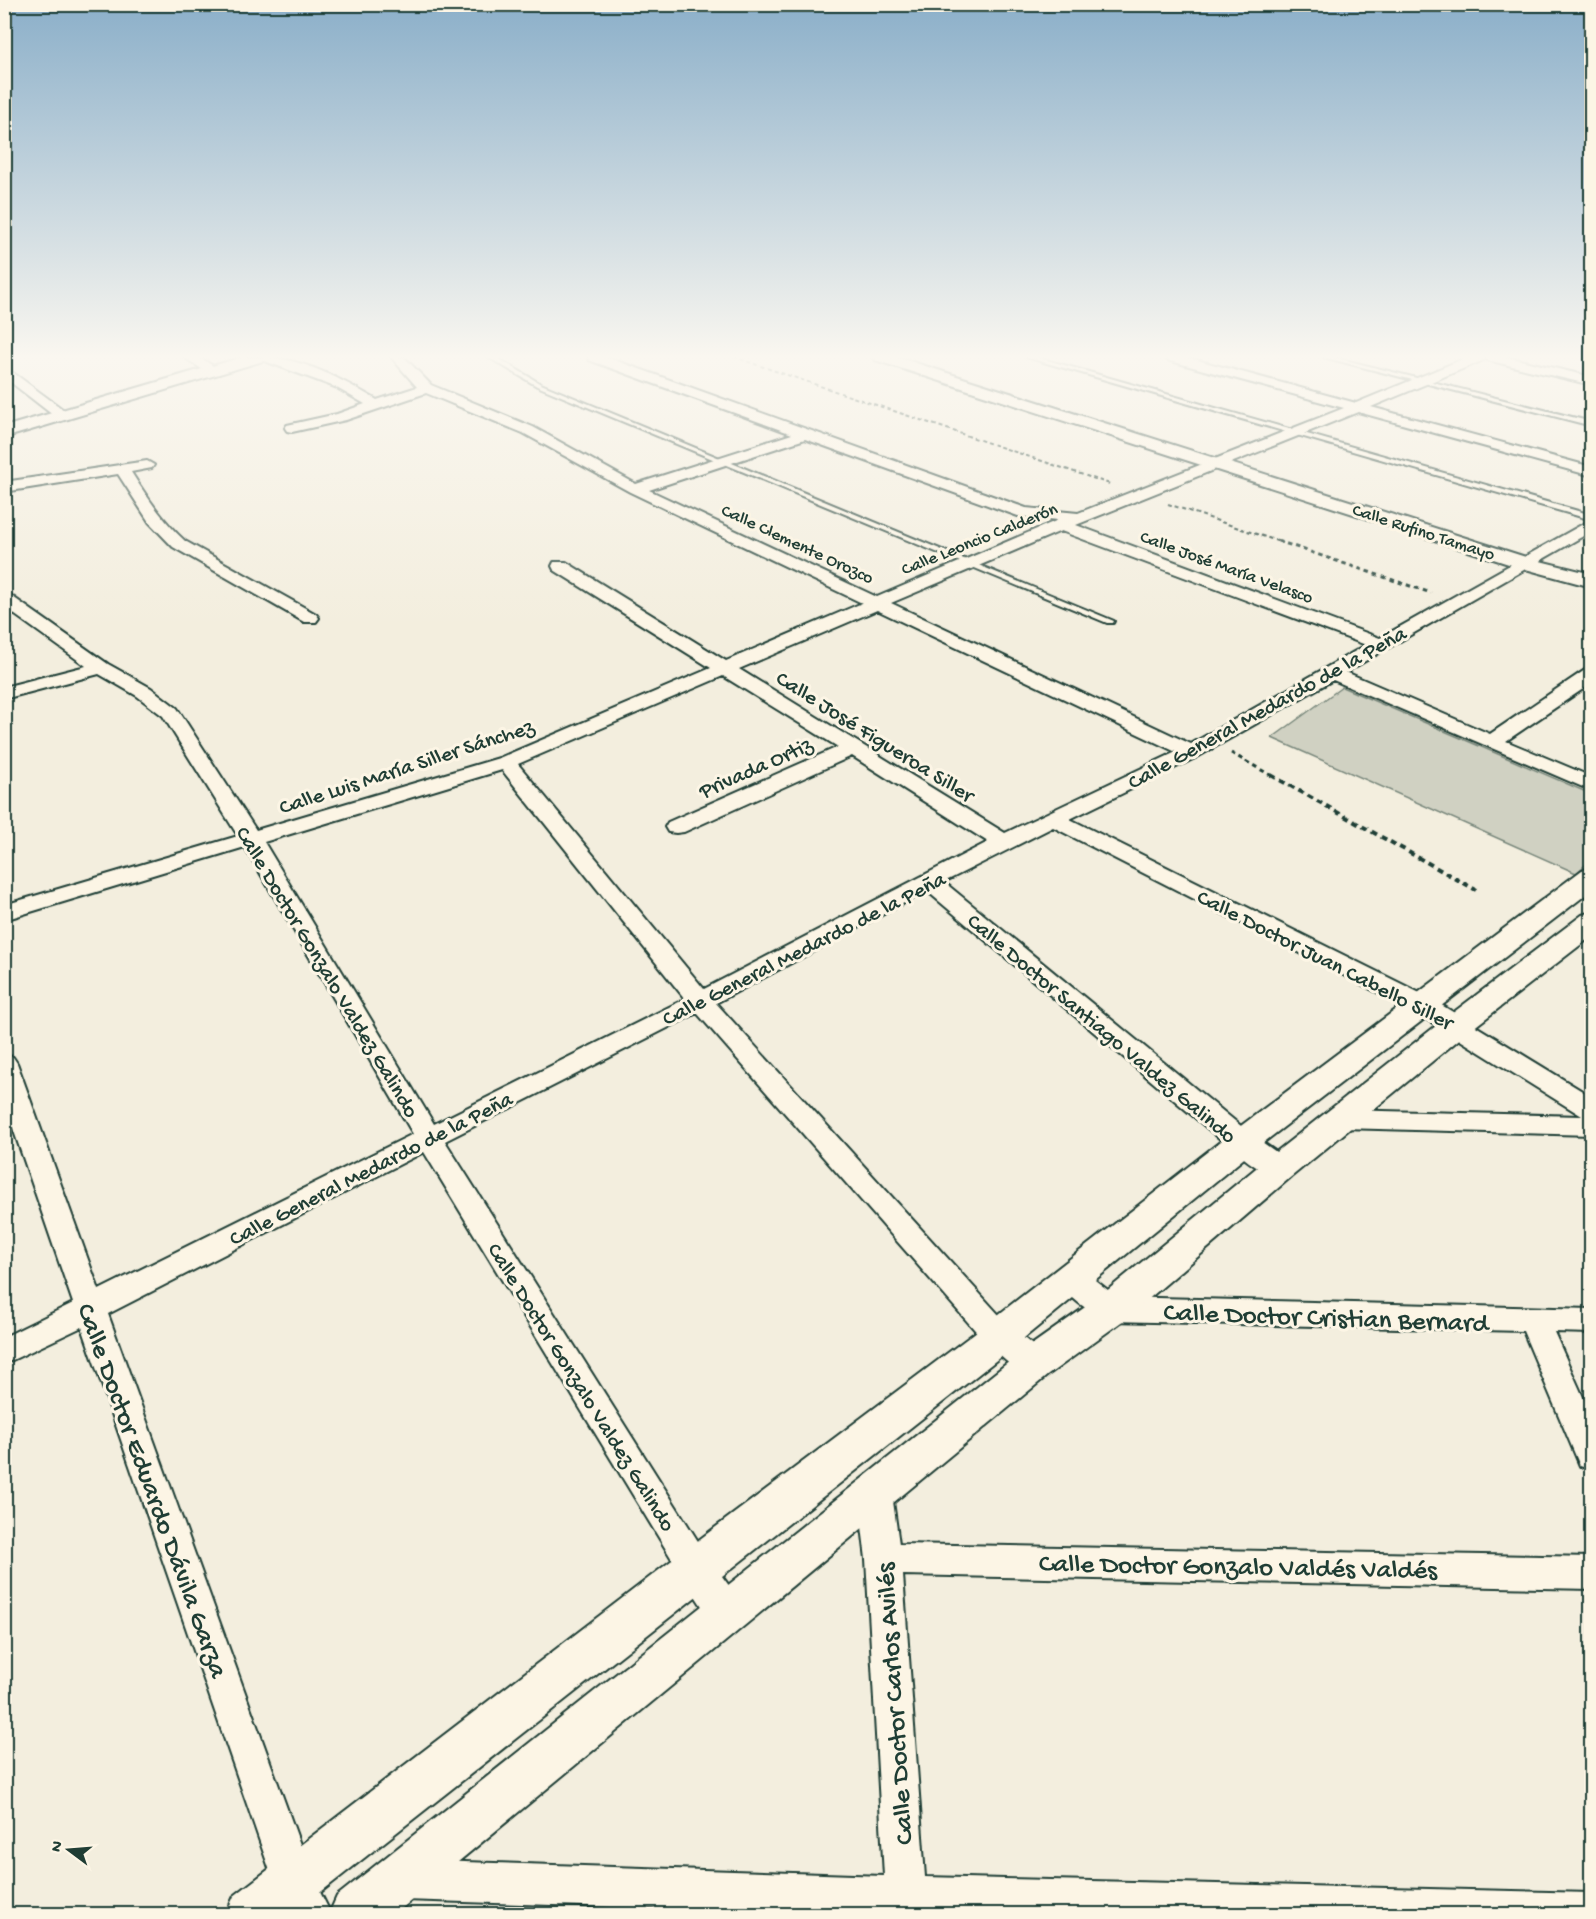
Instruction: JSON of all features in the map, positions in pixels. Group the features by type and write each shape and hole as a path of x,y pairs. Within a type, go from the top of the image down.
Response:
{"street":[{"name":"Calle Clemente Orozco","path":"558,447 635,489 877,602 1202,747"},
{"path":"635,489 766,447"},
{"path":"840,447 1024,513 1080,517"},
{"name":"Calle Rufino Tamayo","path":"1174,447 1533,558 1592,581"},
{"name":"Calle Rufino Tamayo","path":"1178,447 1221,461"},
{"name":"Calle Leoncio Calderón","path":"877,602 1043,532 1260,447"},
{"path":"1501,447 1592,472"},
{"path":"4,487 147,465"},
{"path":"122,468 152,517 179,544 310,618"},
{"path":"1024,513 1043,532"},
{"name":"Calle General Medardo de la Peña","path":"4,1353 700,1001 1004,842 1202,747 1592,524"},
{"name":"Calle José María Velasco","path":"1061,525 1380,644"},
{"name":"Calle Rufino Tamayo","path":"1533,558 1592,568"},
{"name":"Calle José Figueroa Siller","path":"560,566 1004,842"},
{"name":"Calle Doctor Gonzalo Valdez Galindo","path":"4,599 100,668 144,692 170,712 252,840 428,1137 696,1568 728,1614"},
{"name":"Calle Luis María Siller Sánchez","path":"4,913 506,762 877,602"},
{"path":"4,693 100,668"},
{"path":"1333,673 1592,785"},
{"path":"1491,742 1592,674"},
{"name":"Privada Ortiz","path":"676,827 854,748"},
{"path":"506,762 700,1001 999,1336 1035,1364"},
{"name":"Calle Doctor Juan Cabello Siller","path":"1054,819 1421,1004 1592,1110"},
{"path":"252,1914 302,1899 696,1568 999,1336 1421,1004 1592,876"},
{"name":"Calle Doctor Santiago Valdez Galindo","path":"930,882 1242,1143 1280,1168"},
{"path":"355,1914 1035,1364 1112,1309 1280,1168 1457,1025 1592,921"},
{"name":"Calle Doctor Eduardo Dávila Garza","path":"4,1063 89,1309 302,1899"},
{"path":"1342,1119 1592,1126"},
{"path":"1071,1278 1112,1309"},
{"name":"Calle Doctor Cristian Bernard","path":"1112,1309 1592,1322"},
{"path":"1534,1322 1592,1456"},
{"name":"Calle Doctor Carlos Avilés","path":"875,1494 884,1559 907,1906"},
{"name":"Calle Doctor Gonzalo Valdés Valdés","path":"884,1559 1592,1573"},
{"path":"399,1880 907,1906 1592,1914"}],"lane":[{"path":"691,447 1110,621"},
{"path":"1338,447 1592,518"}],"path":[{"path":"998,447 1454,601"},
{"path":"1202,747 1334,813 1476,891"}],"shaded area":[{"path":"1342,687 1591,794 1591,860 1576,873 1272,738"}]}
